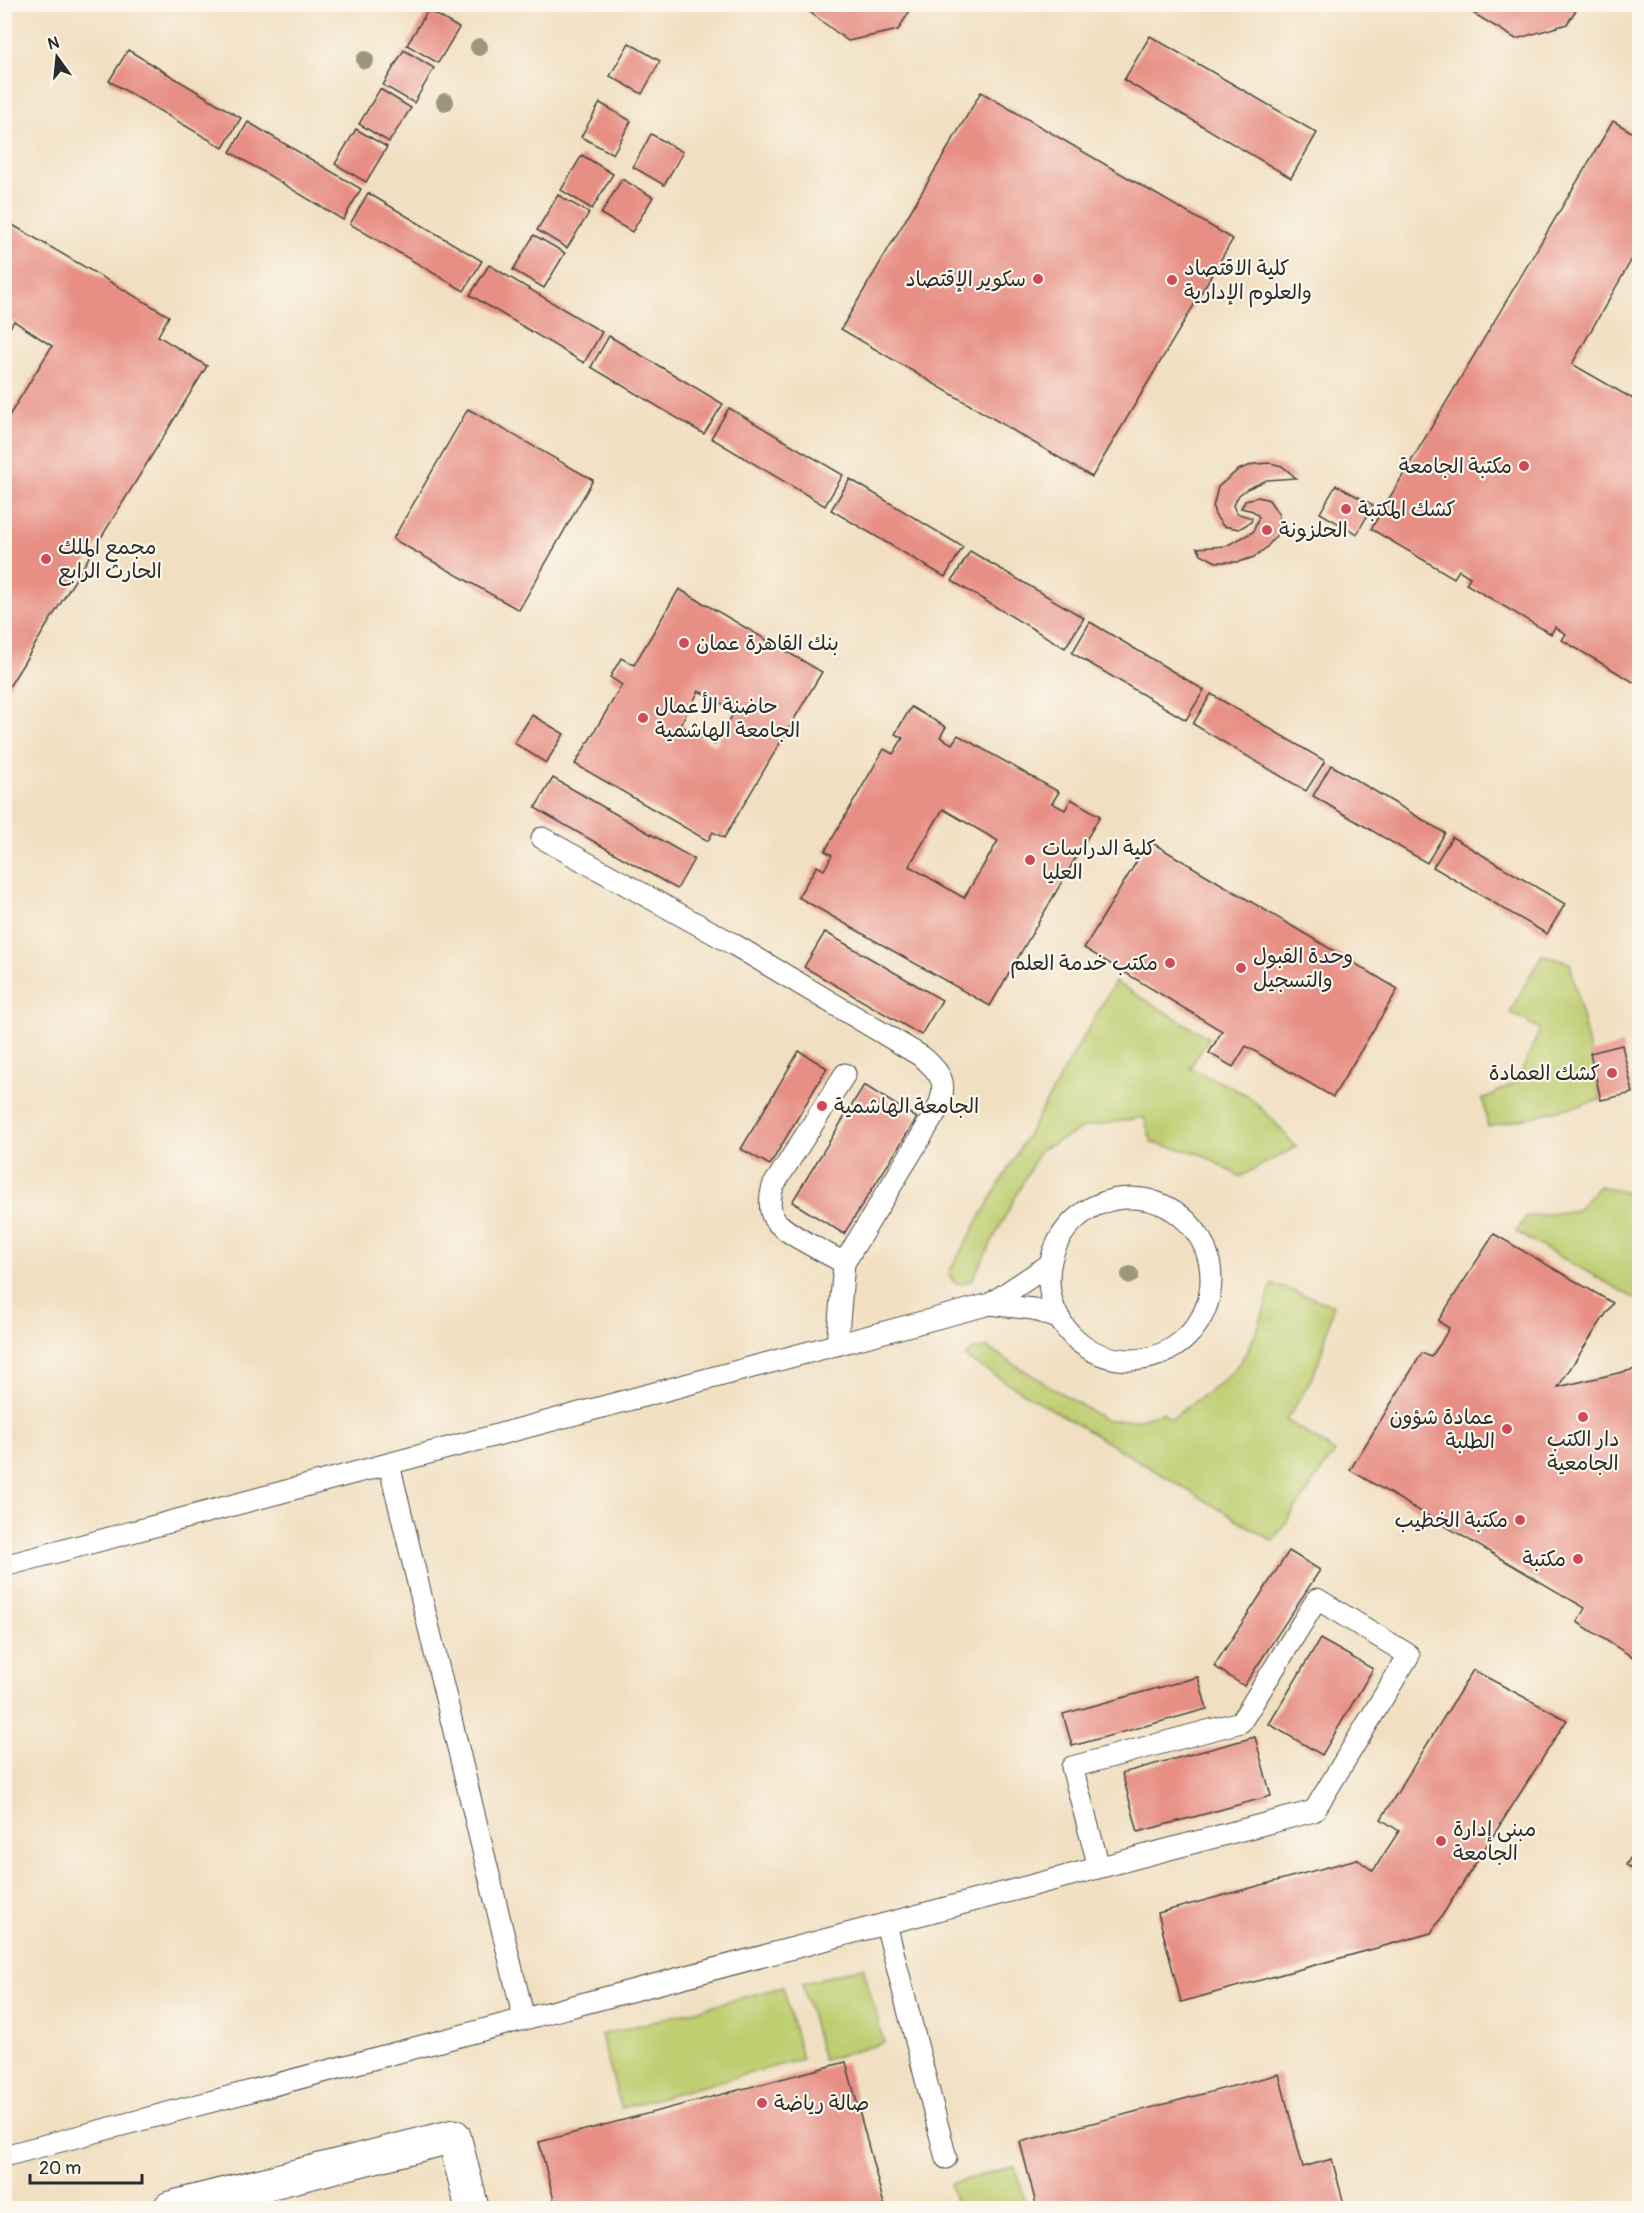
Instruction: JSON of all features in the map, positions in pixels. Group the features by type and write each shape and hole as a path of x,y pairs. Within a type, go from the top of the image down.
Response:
{"street":[{"path":"170,2208 454,2136 472,2208"}],"lane":[{"path":"542,838 733,944 921,1056 934,1068 943,1081 943,1097 844,1263 837,1345"},
{"path":"844,1263 784,1228 774,1219 770,1198 773,1186 845,1074"},
{"path":"1137,1198 1160,1203 1181,1214 1197,1232 1208,1253 1212,1276 1209,1300 1199,1322 1184,1340 1164,1353 1141,1359 1117,1359 1094,1351 1075,1338 1060,1319 1051,1293 1050,1264 1058,1242 1072,1222 1090,1208 1113,1200 1137,1198"},
{"path":"4,1566 990,1304 1050,1264"},
{"path":"990,1304 1034,1309 1060,1319"},
{"path":"389,1464 524,2019"},
{"path":"4,2156 1314,1811 1409,1655 1317,1599 1241,1722 1072,1767 1099,1867"},
{"path":"885,1924 946,2158"}],"green space":[{"path":"1542,954 1570,963 1601,1100 1488,1127 1483,1099 1517,1082 1540,1029 1510,1012"},
{"path":"1115,982 1209,1038 1190,1068 1247,1095 1296,1147 1240,1177 1199,1153 1152,1143 1144,1117 1086,1127 1040,1150 972,1280 962,1284 954,1282 949,1275 950,1270"},
{"path":"1599,1186 1631,1193 1639,1209 1639,1301 1516,1232 1526,1217 1577,1210"},
{"path":"1272,1284 1333,1305 1317,1366 1305,1391 1286,1420 1335,1452 1273,1541 964,1357 974,1349 988,1348 1105,1420 1136,1420 1163,1412 1172,1419 1222,1381 1243,1358 1254,1338"},
{"path":"863,1967 884,2043 823,2060 802,1984"},
{"path":"783,1987 802,2059 621,2108 601,2035"},
{"path":"1015,2166 1027,2208 957,2208 950,2184"}],"building":[{"path":"799,4 914,4 898,30 848,41"},
{"path":"1467,4 1580,4 1567,24 1516,39 1468,10"},
{"path":"428,10 459,28 438,63 407,45"},
{"path":"1150,36 1317,133 1291,178 1124,80"},
{"path":"629,43 660,61 642,94 610,76"},
{"path":"128,50 241,118 223,148 109,81"},
{"path":"404,50 434,68 414,103 383,85"},
{"path":"380,89 411,108 389,142 359,124"},
{"name":"كلية الاقتصاد والعلوم الإدارية","path":"981,92 1233,239 1092,477 841,329"},
{"path":"600,103 631,121 613,154 581,137"},
{"name":"مكتبة الجامعة","path":"1613,121 1640,137 1640,245 1572,364 1640,403 1640,686 1562,640 1566,634 1555,627 1551,634 1466,584 1470,577 1459,570 1454,578 1371,529"},
{"path":"248,122 361,189 343,220 230,152"},
{"path":"356,129 387,147 366,182 335,164"},
{"path":"651,134 683,152 664,185 633,167"},
{"path":"582,155 613,174 592,209 561,190"},
{"path":"622,179 653,197 632,232 601,214"},
{"path":"368,193 482,261 464,291 350,224"},
{"path":"558,195 589,213 567,248 537,230"},
{"name":"مجمع الملك الحارث الرابع","path":"4,220 169,316 158,336 207,366 4,695 4,424 52,346 14,321 4,337"},
{"path":"534,235 565,253 544,288 513,270"},
{"path":"489,265 602,332 584,363 470,295"},
{"path":"609,336 723,404 704,434 591,367"},
{"path":"729,408 843,475 825,506 711,438"},
{"path":"468,409 593,480 519,610 393,539"},
{"name":"الحلزونة","path":"1270,463 1282,466 1296,478 1267,480 1247,489 1239,495 1233,505 1236,513 1252,518 1251,522 1239,529 1223,526 1215,515 1213,507 1218,487 1238,470 1254,464"},
{"path":"850,479 963,547 945,577 831,510"},
{"name":"كشك المكتبة","path":"1336,485 1373,505 1357,534 1320,513"},
{"name":"الحلزونة","path":"1258,497 1269,500 1279,515 1276,536 1266,548 1254,557 1239,562 1216,562 1201,554 1197,548 1226,546 1253,532 1259,517 1253,511 1241,508 1246,500"},
{"path":"970,551 1084,618 1065,648 952,581"},
{"name":"حاضنة الأعمال الجامعة الهاشمية","path":"679,589 822,672 724,838 713,832 708,841 575,764 622,685 610,677 621,658 634,665","holes":["699,691 735,711 715,745 680,725"]},
{"path":"1090,622 1204,690 1186,720 1072,653"},
{"path":"1211,694 1325,761 1306,791 1193,724"},
{"name":"كلية الدراسات العليا","path":"911,707 946,727 940,737 952,744 958,735 1059,792 1052,803 1065,810 1071,799 1100,816 990,1006 798,897 817,866 824,870 832,855 825,851 884,749 893,754 903,738 895,734","holes":["943,809 998,841 964,898 909,866"]},
{"path":"532,715 564,734 546,763 514,743"},
{"path":"1331,765 1445,833 1427,863 1313,796"},
{"path":"553,778 694,859 677,889 535,808"},
{"path":"1452,837 1565,904 1547,934 1433,867"},
{"name":"وحدة القبول والتسجيل","path":"1149,841 1398,989 1333,1097 1246,1046 1233,1067 1209,1053 1222,1031 1084,948"},
{"path":"825,932 942,1000 921,1035 804,967"},
{"name":"كشك العمادة","path":"1622,1045 1633,1093 1601,1100 1590,1053"},
{"path":"799,1051 827,1068 770,1165 741,1149"},
{"path":"864,1085 917,1118 844,1234 792,1202"},
{"name":"عمادة شؤون الطلبة","path":"1494,1234 1613,1303 1558,1387 1640,1368 1640,1662 1577,1622 1585,1608 1350,1470 1422,1353 1431,1357 1440,1344 1449,1328 1438,1321"},
{"path":"1289,1551 1320,1570 1244,1686 1214,1666"},
{"path":"1320,1639 1373,1669 1322,1755 1269,1724"},
{"name":"مبنى إدارة الجامعة","path":"1473,1670 1567,1720 1431,1933 1181,2002 1158,1913 1357,1859 1373,1871 1399,1831 1381,1819"},
{"path":"1198,1677 1207,1709 1072,1746 1063,1714"},
{"path":"1255,1737 1271,1796 1138,1832 1122,1773"},
{"path":"1640,1842 1640,1872 1626,1865"},
{"name":"صالة رياضة","path":"846,2062 885,2208 556,2208 539,2142"},
{"path":"1279,2074 1303,2167 1332,2159 1345,2208 1037,2208 1020,2142"}],"place":[{"name":"سكوير الإقتصاد","path":"1038,279"},
{"name":"كلية الاقتصاد والعلوم الإدارية","path":"1172,280"},
{"name":"مكتبة الجامعة","path":"1524,466"},
{"name":"كشك المكتبة","path":"1346,509"},
{"name":"الحلزونة","path":"1267,530"},
{"name":"مجمع الملك الحارث الرابع","path":"46,559"},
{"name":"بنك القاهرة عمان","path":"684,643"},
{"name":"حاضنة الأعمال الجامعة الهاشمية","path":"643,718"},
{"name":"كلية الدراسات العليا","path":"1030,860"},
{"name":"مكتب خدمة العلم","path":"1170,963"},
{"name":"وحدة القبول والتسجيل","path":"1241,968"},
{"name":"كشك العمادة","path":"1612,1073"},
{"name":"الجامعة الهاشمية","path":"822,1106"},
{"name":"دار الكتب الجامعية","path":"1583,1417"},
{"name":"عمادة شؤون الطلبة","path":"1507,1429"},
{"name":"مكتبة الخطيب","path":"1520,1520"},
{"name":"مكتبة","path":"1578,1559"},
{"name":"مبنى إدارة الجامعة","path":"1441,1841"},
{"name":"صالة رياضة","path":"762,2103"}]}
